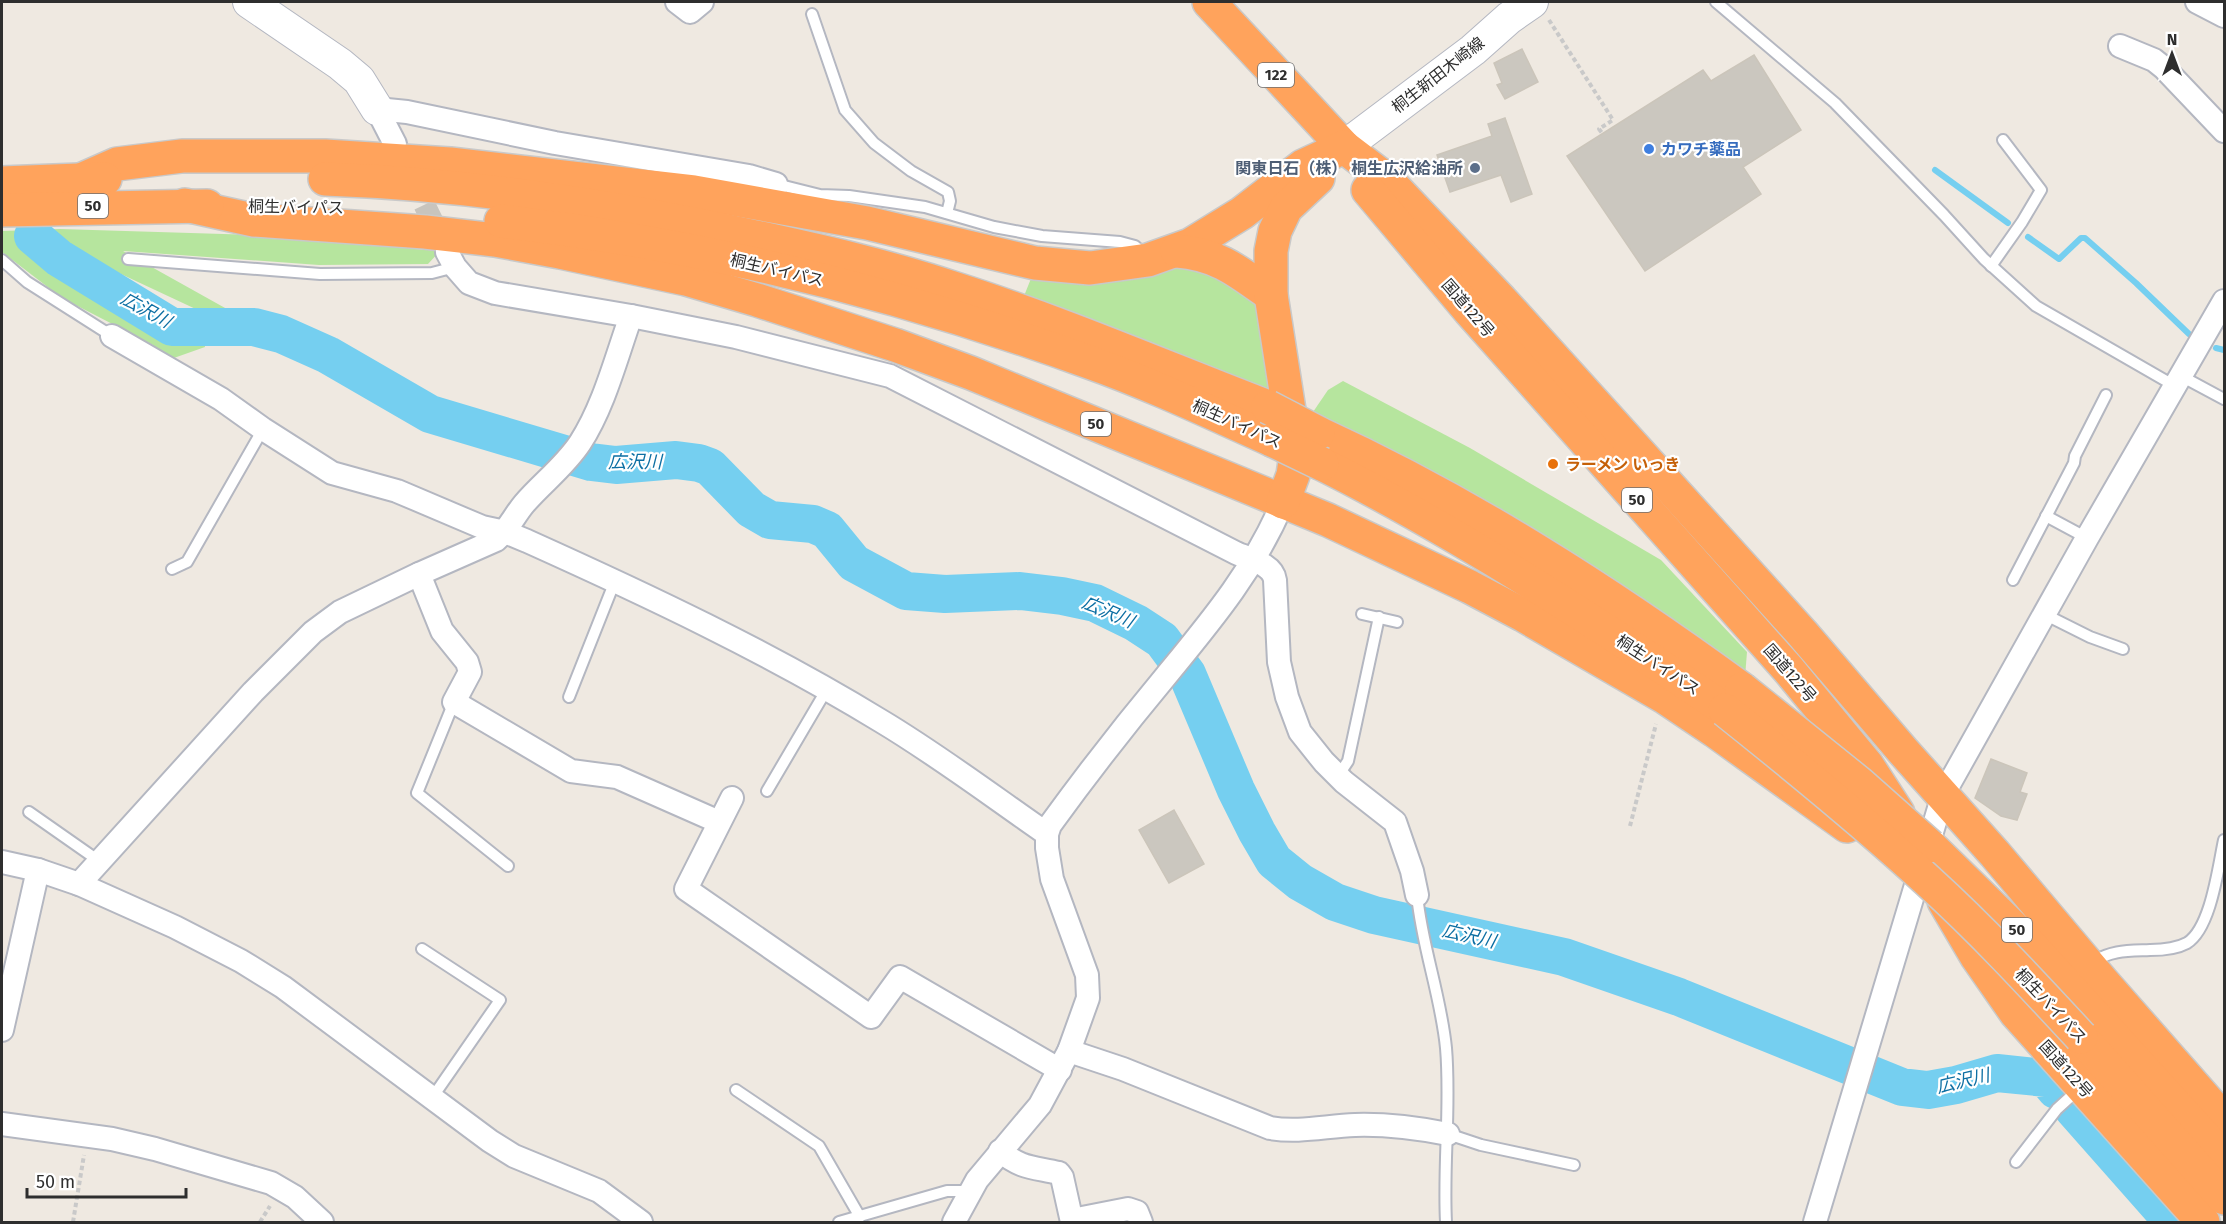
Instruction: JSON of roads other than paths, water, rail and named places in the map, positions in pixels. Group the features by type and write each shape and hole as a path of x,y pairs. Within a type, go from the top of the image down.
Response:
{"highway":[{"name":"国道122号","path":"1220,7 1344,147 1386,179 1502,300 1995,854 2088,965 2224,1120"},
{"name":"国道122号","path":"1344,147 1362,183 1469,310 1788,669 1868,765 1925,859 1946,906 2016,1013 2203,1222"},
{"path":"1163,255 1242,213 1304,166 1344,147"},
{"path":"1283,502 1293,475 1296,454 1271,295 1271,251 1275,231 1294,199 1315,181 1344,147"},
{"path":"83,179 117,164 182,156 346,157 544,173 683,190 774,195 867,223 1053,266 1098,267 1163,255 1202,254 1229,265 1271,295"},
{"name":"桐生バイパス","path":"2,183 198,177 362,181 550,199 714,228 797,246 954,288 1091,336 1268,407 1320,448"},
{"name":"50","path":"185,206 253,220 425,232 495,240 560,252 686,279 778,307 938,361 1283,502 1370,539 1470,587 1666,698 1892,858 1911,861 1925,859"},
{"name":"桐生バイパス","path":"2,210 185,206 360,209 458,216 549,226 628,239 791,272 940,312 1080,358 1152,386 1272,440 1368,456 1507,531 1635,613 1734,700 1859,783 1940,856 2023,937 2090,1028 2224,1198"},
{"path":"1825,661 1832,682 1881,741 1917,798 1923,824 1925,859"},
{"name":"桐生バイパス","path":"2090,1028 2224,1158"}],"main road":[{"path":"249,2 340,64 359,80 377,109"},
{"name":"桐生新田木崎線","path":"1344,147 1473,50 1509,18 1538,8"}],"street":[{"path":"676,2 690,12 702,2"},
{"path":"2198,2 2224,16"},
{"path":"2120,46 2154,60 2164,68 2224,131"},
{"path":"377,109 395,144"},
{"path":"377,109 408,112 555,143 749,176 774,195"},
{"path":"451,260 469,283 495,293 631,316 735,337 890,376 1269,568 1274,574 1279,662 1287,697 1300,732 1338,776 1395,822 1409,861 1418,903"},
{"path":"1815,1222 1943,795 2087,538 2224,301"},
{"path":"79,884 253,692 313,632 340,612 488,544 506,532 524,504 559,470 580,442 601,399 631,316"},
{"path":"112,336 221,399 332,473 397,491 482,526 506,532 666,605 827,690 882,721 1047,834"},
{"path":"954,1222 970,1191 1000,1151 1040,1105 1064,1060 1088,998 1089,985 1052,879 1047,834 1056,817 1166,675 1187,652 1254,561 1283,502"},
{"path":"419,574 432,612 442,631 467,662 470,672 454,702 571,771 617,777 719,822"},
{"path":"732,798 686,889 871,1017 900,977 1064,1060 1123,1069 1270,1128 1285,1131 1354,1125 1415,1127 1448,1134"},
{"path":"2,862 38,870 79,884 175,927 266,976 498,1146 514,1156 599,1191 641,1222"},
{"path":"2,1030 38,870"},
{"path":"2,1124 88,1134 155,1149 271,1183 295,1197 322,1222"},
{"path":"1000,1151 1012,1162 1059,1173 1062,1177 1072,1221 1128,1209 1137,1212 1141,1222"}],"lane":[{"path":"1716,2 1835,103 1991,266 2036,306 2178,381 2224,399"},
{"path":"812,14 845,110 874,143 911,171 948,192 950,201 947,213"},
{"path":"1991,266 2041,190 2003,141"},
{"path":"774,195 849,196 907,204 994,227 1042,236 1120,242 1163,255"},
{"path":"128,259 320,274 432,273 451,260"},
{"path":"2,260 27,282 112,336"},
{"path":"2013,580 2106,396"},
{"path":"172,569 187,562 263,429"},
{"path":"2046,516 2087,538"},
{"path":"569,697 615,581"},
{"path":"1362,614 1397,622"},
{"path":"2044,614 2122,650"},
{"path":"1338,776 1348,762 1379,617"},
{"path":"767,791 827,690"},
{"path":"454,702 417,793 508,867"},
{"path":"29,812 99,861"},
{"path":"2088,965 2110,952 2178,947 2199,932 2206,917 2224,840"},
{"path":"1418,903 1444,1034 1448,1134 1444,1188 1446,1222"},
{"path":"422,949 500,1000 432,1098"},
{"path":"2016,1162 2057,1109 2082,1087"},
{"path":"736,1090 819,1146 860,1217"},
{"path":"1448,1134 1481,1145 1574,1165"},
{"path":"839,1222 947,1191 970,1191"}],"waterway":[{"path":"1935,170 2008,223"},
{"name":"広沢川","path":"33,236 59,258 172,327 254,327 281,334 328,355 430,414 591,462 616,465 676,460 710,467 751,509 770,520 813,524 827,530 854,563 906,591 945,594 1020,591 1062,596 1095,603 1136,623 1162,640 1187,674 1236,790 1274,861 1300,882 1335,902 1374,915 1564,957 1679,997 1902,1087 1928,1090 1956,1085 1997,1073 2046,1078 2056,1090"},
{"path":"2028,237 2059,259 2081,238 2085,238 2189,334"},
{"path":"2216,348 2224,350"},
{"name":"広沢川","path":"2074,1110 2173,1222"}],"tunnel":[{"path":"410,175 443,243"}],"place":[{"name":"カワチ薬品","path":"1649,149"},
{"name":"関東日石（株） 桐生広沢給油所","path":"1475,168"},
{"name":"ラーメン いっき","path":"1553,464"}]}
